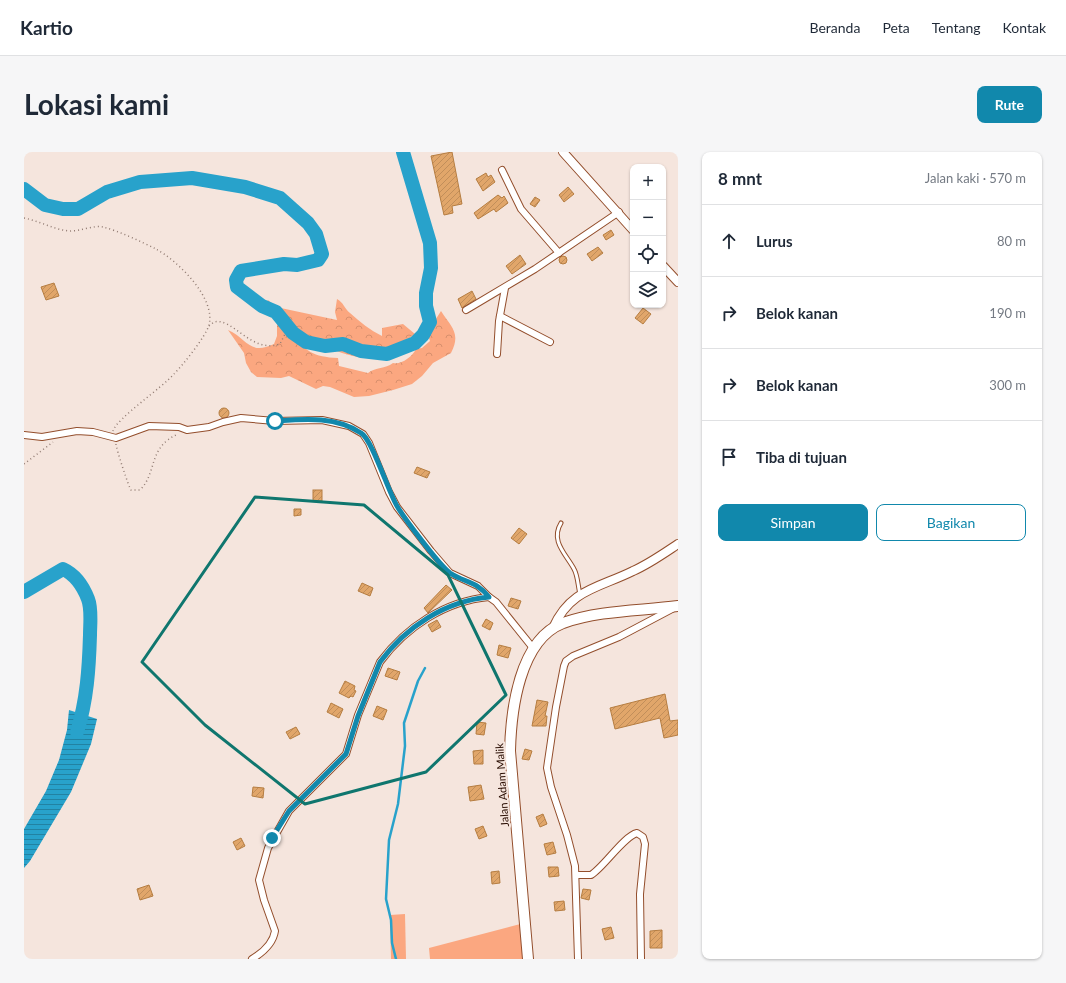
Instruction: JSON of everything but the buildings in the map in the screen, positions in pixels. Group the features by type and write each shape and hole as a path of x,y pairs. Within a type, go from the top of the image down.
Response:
{"highway":[{"name":"Jalan Adam Malik","path":"528,959 510,752 511,727 515,702 528,656 533,648 553,628 563,624 591,616 677,606"}],"street":[{"path":"563,152 619,212 630,226"},
{"path":"502,170 521,209 559,253"},
{"path":"466,310 505,288 619,212"},
{"path":"666,269 678,282"},
{"path":"497,354 500,316 505,288"},
{"path":"500,316 550,342"},
{"path":"24,434 42,437 77,432 93,432 116,438 148,426 167,426 187,430 209,427 241,418 275,421 306,419 337,422 363,434 369,443 389,492 402,515 448,571 478,586 496,602 533,648"},
{"path":"553,628 564,609 580,594 594,586 643,567 678,544"},
{"path":"252,959 265,950 275,936 275,931 264,900 259,880 268,848 289,811 346,754 358,716 380,662 405,635 437,612 456,603 489,597"},
{"path":"578,959 576,876 567,835 551,787 547,768 556,707 566,661 577,654 627,634 677,606"},
{"path":"576,876 591,875 630,836 637,833 643,836 645,844 640,894 639,930 641,959"}],"lane":[{"path":"561,523 557,529 557,538 566,559 574,569 580,594"}],"path":[{"path":"24,218 41,222 50,227 71,231 102,226 156,249 197,285 209,311 209,326"},
{"path":"187,430 173,436 161,446 153,458 145,484 140,490 131,490 128,486 125,469 115,446 116,438 113,430 116,425 174,374 197,346 209,326 214,322 223,322 254,342 269,344 280,344 285,334"},
{"path":"24,464 62,435"}],"highlighted area":[{"path":"255,497 364,505 448,575 506,695 426,772 305,804 205,725 142,662"}],"green space":[{"path":"337,299 358,320 382,336 382,328 403,324 415,334 384,355 372,358 359,357 345,354 314,341 286,322 266,303 268,300 276,307 337,320 335,312"},
{"path":"441,311 452,326 455,335 454,346 451,353 433,363 422,376 412,384 369,396 354,397 330,387 323,386 316,389 289,376 281,378 257,377 251,372 246,363 244,353 228,330 253,347 259,348 274,344 277,336 277,324 289,329 289,333 310,352 322,356 338,358 339,366 368,373 393,363 403,362 416,349 422,348 430,341 428,335"},
{"path":"405,914 406,959 391,959 390,915"},
{"path":"524,923 528,959 430,959 429,948"}],"water":[{"path":"69,710 97,719 91,744 71,792 30,861 24,868 24,829 46,791 59,760 67,730"}],"waterway":[{"path":"24,189 45,205 63,209 78,209 107,192 140,182 192,178 245,187 280,198 308,223 316,234 322,254 318,260 297,265 284,264 241,271 236,280 237,287 262,306 276,312 293,333 306,342 325,346 343,344 361,351 387,354 415,343 423,335 430,322 426,306 426,293 431,268 430,243 403,152"},
{"path":"24,592 63,569 72,574 78,581 88,599 90,607 90,647 88,672 83,708 77,732"},
{"path":"396,959 392,943 391,920 386,899 389,840 398,804 405,746 404,723 418,681 425,668"}],"route":[{"path":"272,838 289,811 322,776 336,766 346,754 349,749 358,716 380,662 384,656 415,626 437,612 450,605 480,597 489,597 478,586 450,573 402,515 389,492 369,443 363,434 349,426 337,422 306,419 275,421"}]}
